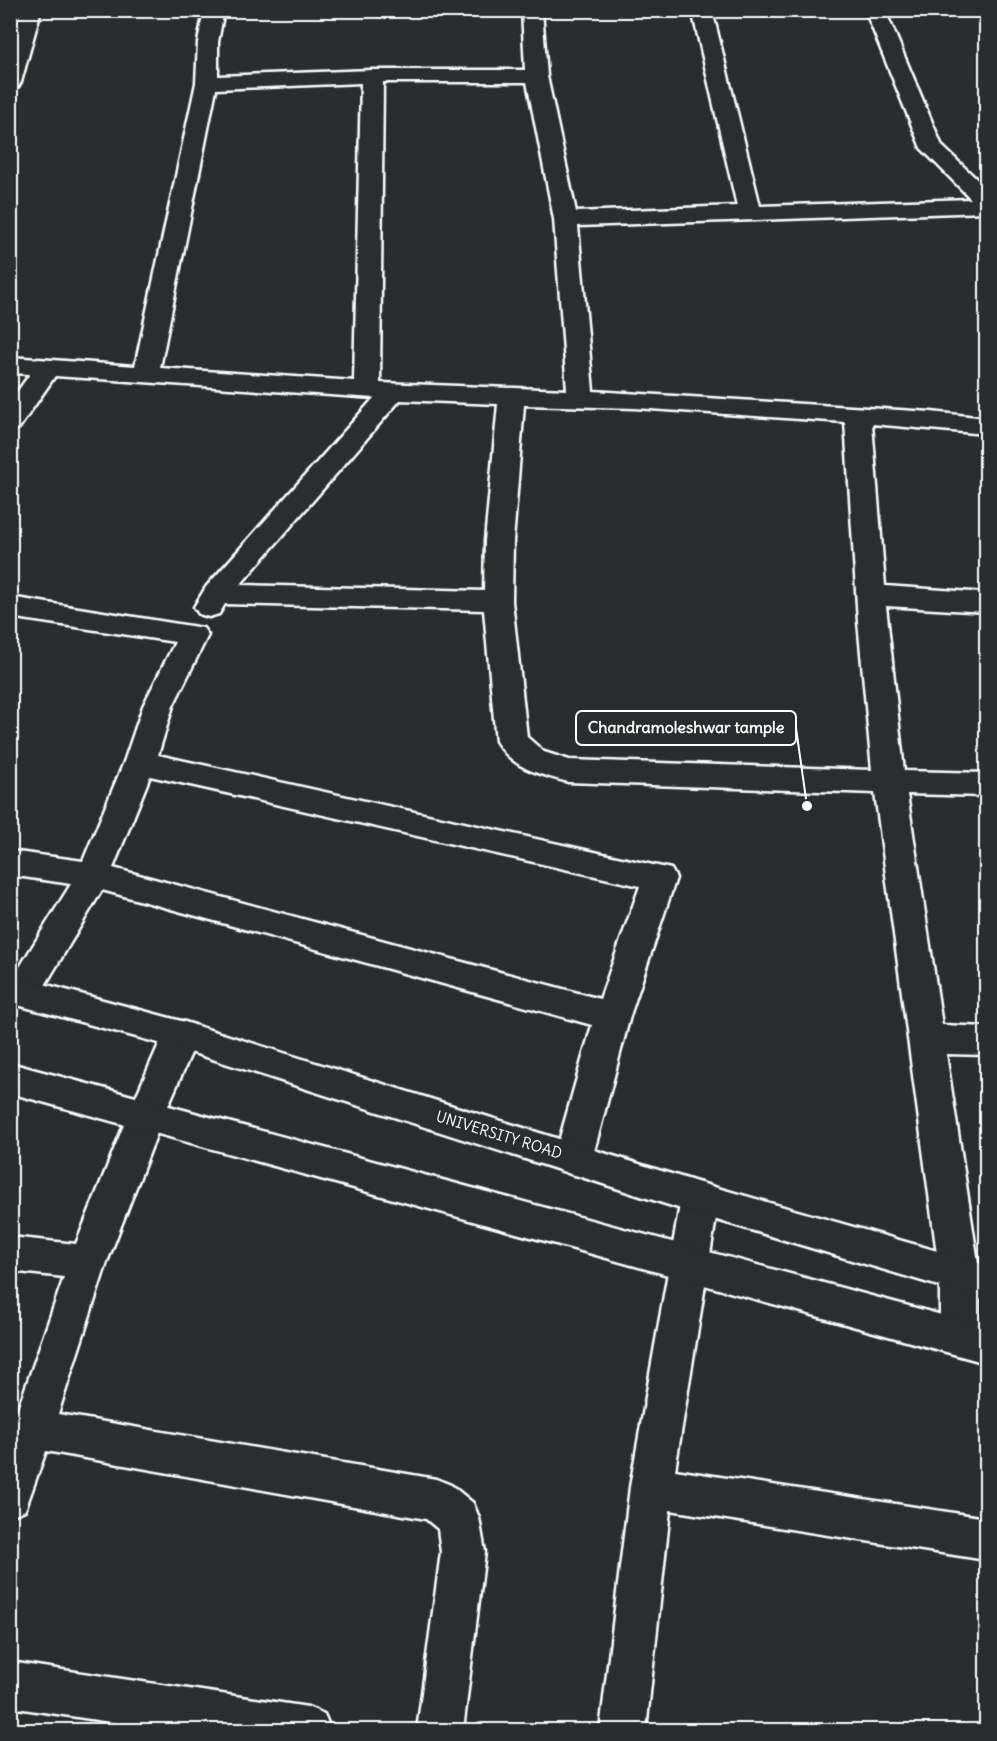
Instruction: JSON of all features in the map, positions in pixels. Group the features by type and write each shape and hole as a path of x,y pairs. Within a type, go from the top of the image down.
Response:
{"street":[{"path":"10,82 31,10"},
{"path":"146,374 207,83 208,42 214,10"},
{"path":"532,10 536,76 567,219 581,398"},
{"path":"702,10 750,213"},
{"path":"875,10 932,148 977,184 987,199"},
{"path":"207,83 372,76 536,76"},
{"path":"17,991 94,875 140,762 158,706 216,594 380,391 372,76"},
{"path":"567,219 987,205"},
{"path":"10,365 380,391 512,398 581,398 858,415 987,426"},
{"path":"10,422 48,367"},
{"path":"512,398 499,541 498,602 512,741 533,760 568,771 889,783 987,784"},
{"path":"10,1078 973,1341 973,1280 925,1039 889,783 871,595 858,415"},
{"path":"216,594 498,602"},
{"path":"871,595 987,602"},
{"path":"10,607 193,635"},
{"path":"140,762 659,878 612,1016 573,1159"},
{"path":"10,863 94,875 612,1016"},
{"name":"UNIVERSITY ROAD","path":"17,991 181,1035 700,1199 973,1280"},
{"path":"10,1496 88,1262 146,1115 181,1035"},
{"path":"925,1039 987,1041"},
{"path":"623,1731 651,1487 700,1199"},
{"path":"10,1254 88,1262"},
{"path":"32,1430 436,1500 458,1518 463,1552 440,1731"},
{"path":"651,1487 987,1539"},
{"path":"10,1684 308,1731"}],"place":[{"name":"Chandramoleshwar tample","path":"807,806"}]}
